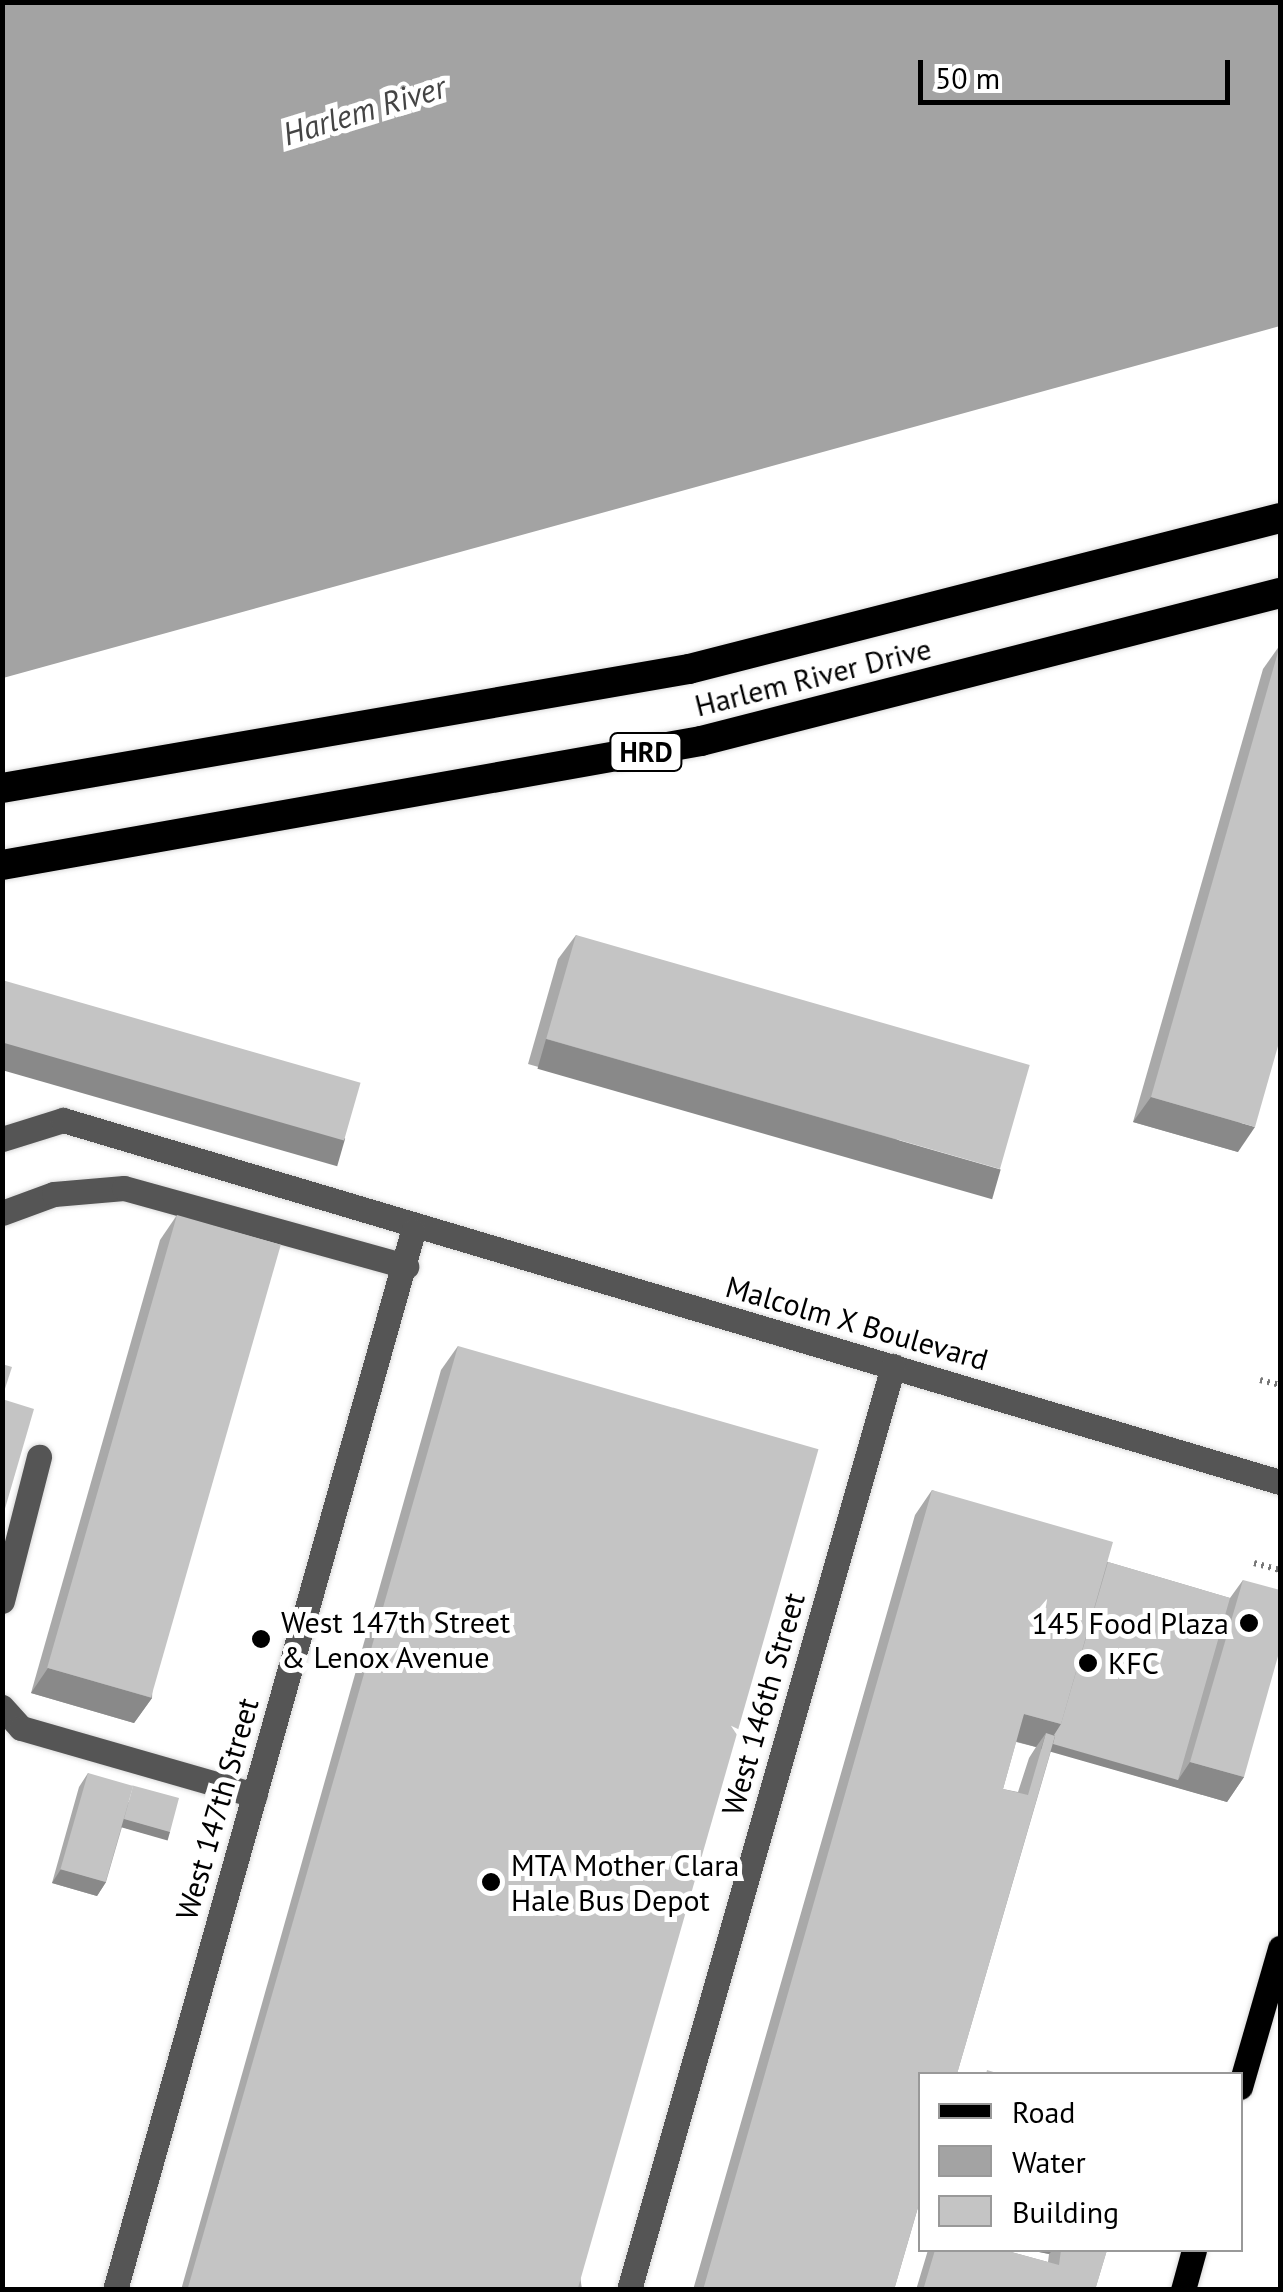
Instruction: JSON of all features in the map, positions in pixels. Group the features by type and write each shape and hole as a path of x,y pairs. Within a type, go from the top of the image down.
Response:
{"highway":[{"name":"Harlem River Drive","path":"2,788 689,669 1280,518"},
{"name":"Harlem River Drive","path":"2,865 701,741 1280,593"}],"main road":[{"path":"1243,2077 1280,1948"},
{"path":"1183,2290 1193,2252"}],"street":[{"name":"Malcolm X Boulevard","path":"2,1139 63,1120 376,1208 414,1232 893,1366 1280,1482"},
{"path":"2,1213 54,1194 124,1188 406,1266"},
{"name":"West 147th Street","path":"115,2290 414,1232"},
{"name":"West 146th Street","path":"629,2290 893,1366"},
{"path":"2,1601 39,1457"},
{"path":"2,1707 21,1728 255,1796"}],"path":[{"path":"1260,1380 1280,1385"},
{"path":"1254,1562 1280,1570"}],"water":[{"name":"Harlem River","path":"3,2 1280,3 1280,326 3,678"}],"building":[{"path":"1280,645 1280,1039 1255,1127 1151,1097"},
{"path":"576,935 1030,1065 1000,1169 546,1039"},
{"path":"2,980 361,1083 344,1140 2,1042"},
{"path":"177,1215 281,1245 151,1698 47,1668"},
{"name":"MTA Mother Clara Hale Bus Depot","path":"458,1346 818,1449 577,2290 188,2289"},
{"path":"2,1364 12,1367 2,1398"},
{"path":"2,1399 34,1409 2,1519"},
{"path":"932,1490 1113,1542 1061,1724 1024,1714 1003,1789 1028,1795 1046,1733 1055,1736 958,2072 918,2072 918,2207 894,2290 703,2290"},
{"path":"1108,1562 1230,1598 1178,1780 1053,1744"},
{"path":"1243,1580 1280,1590 1280,1649 1244,1777 1190,1762"},
{"path":"88,1773 133,1786 106,1882 60,1869"},
{"path":"131,1785 179,1798 170,1832 124,1819"},
{"path":"934,2252 1011,2252 1059,2265 1061,2252 1106,2252 1095,2290 924,2287"}],"place":[{"name":"145 Food Plaza","path":"1249,1623"},
{"name":"West 147th Street & Lenox Avenue","path":"261,1639"},
{"name":"KFC","path":"1088,1663"},
{"name":"MTA Mother Clara Hale Bus Depot","path":"491,1882"}]}
